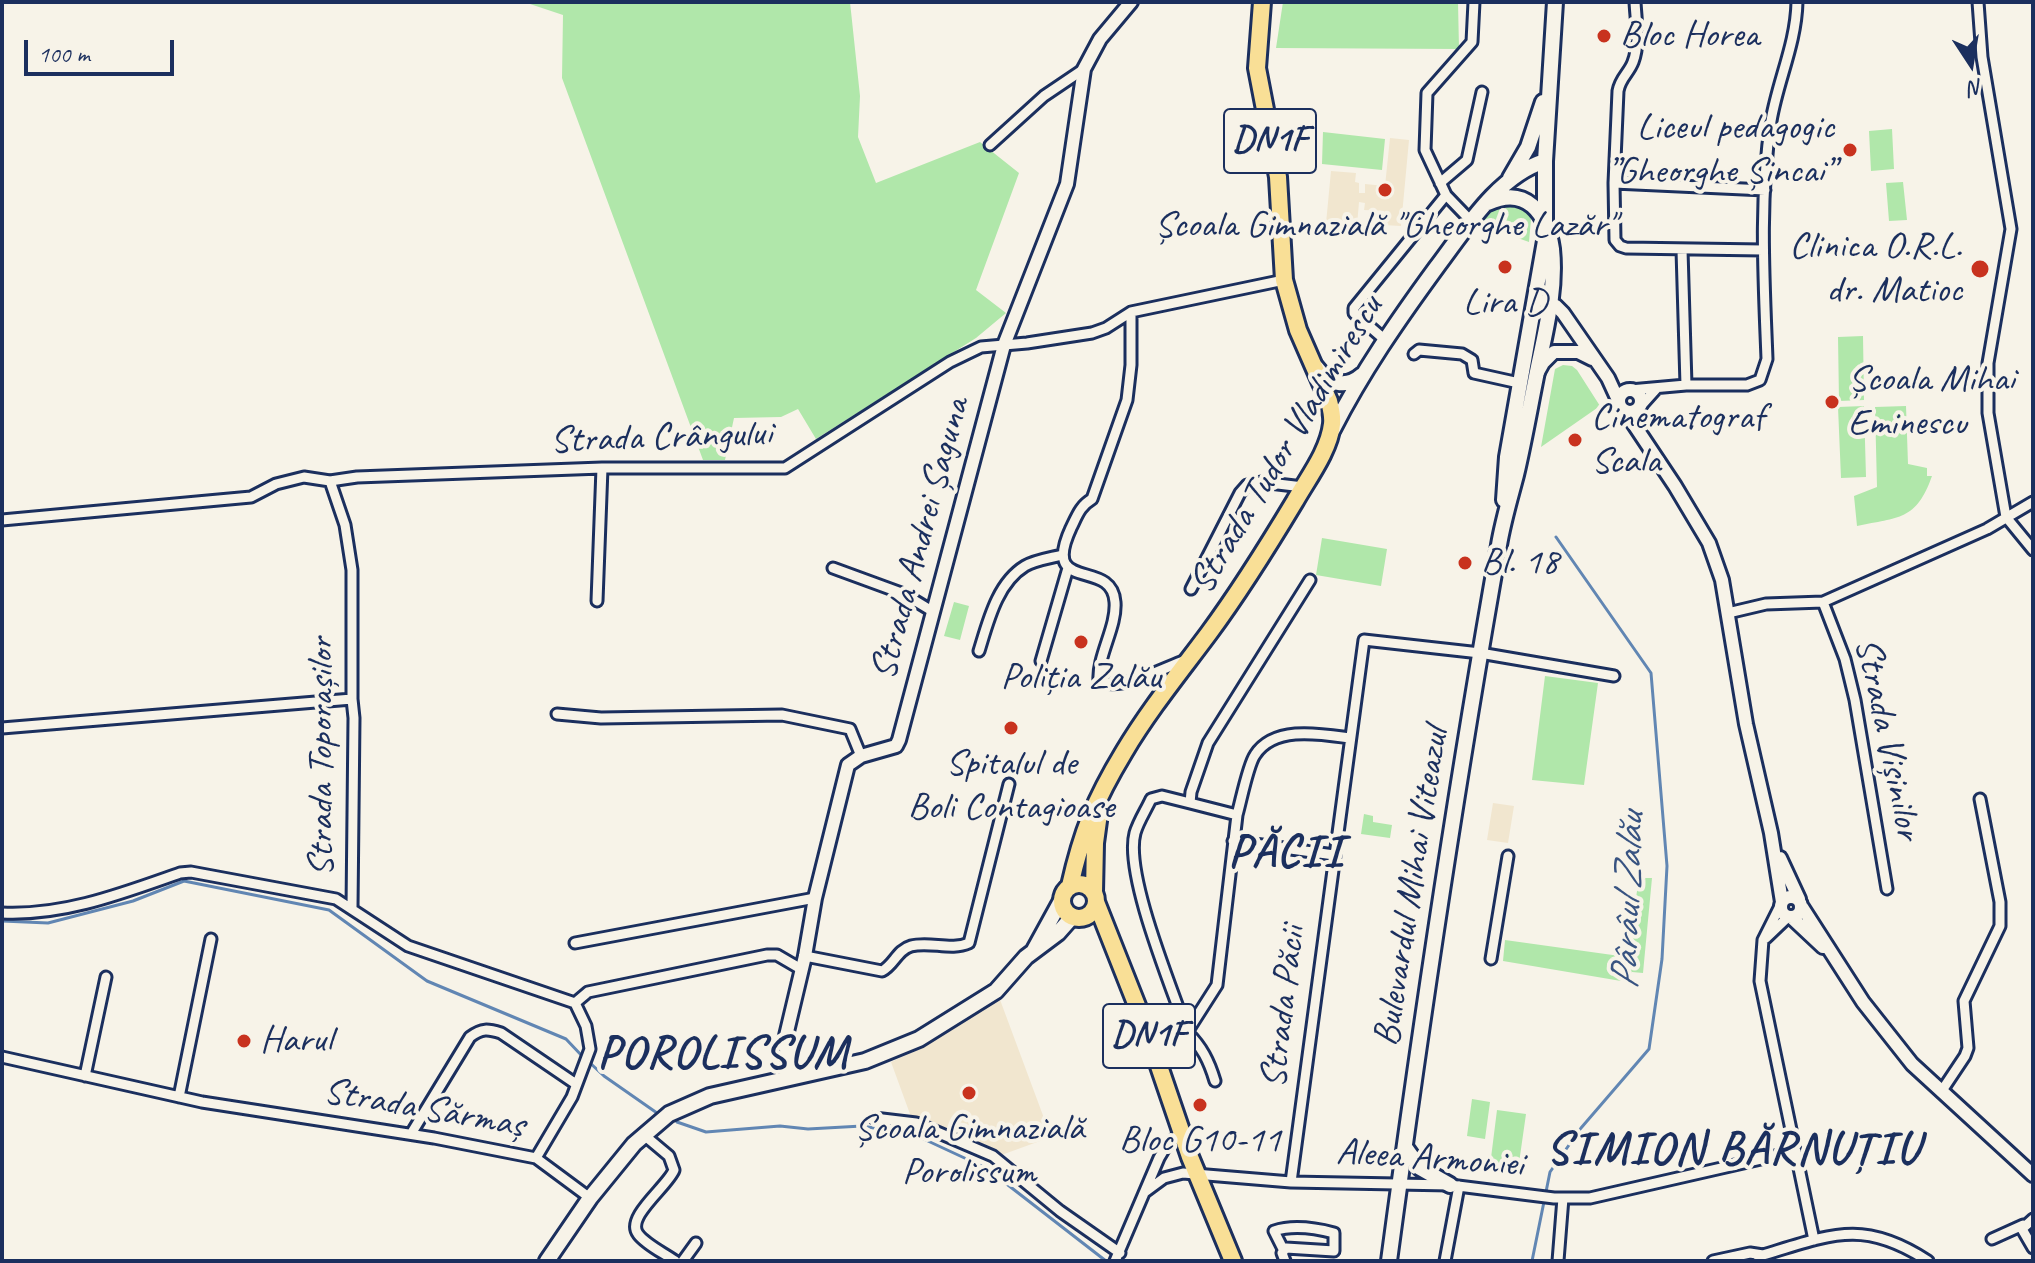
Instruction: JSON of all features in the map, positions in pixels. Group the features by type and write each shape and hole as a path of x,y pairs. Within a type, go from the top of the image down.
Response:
{"main road":[{"name":"DN1F","path":"1262,2 1257,68 1278,177 1284,280 1293,315 1332,412 1329,437"},
{"name":"Bulevardul Mihai Viteazul","path":"1503,524 1505,474 1546,222 1545,161 1555,2"},
{"path":"1505,185 1528,147 1550,70"},
{"name":"Strada Tudor Vladimirescu","path":"1066,893 1080,841 1106,785 1138,731 1245,580 1303,487 1349,397 1384,339 1471,221 1505,185 1530,167 1545,161"},
{"path":"1488,203 1503,196 1513,196 1530,205 1546,222"},
{"name":"Bulevardul Mihai Viteazul","path":"1389,1261 1480,653 1503,524 1521,454 1551,303 1552,249 1546,222"},
{"path":"1309,357 1320,373 1336,383 1349,383 1362,375"},
{"path":"1324,388 1334,404 1342,404 1349,397"},
{"name":"Strada Tudor Vladimirescu","path":"1106,785 1096,832 1095,897 1147,1031 1181,1132 1233,1261"},
{"path":"547,1261 590,1198 644,1135 669,1114 697,1100 865,1061 919,1039 996,991 1034,950 1076,917 1092,912 1095,897 1086,885 1066,893 1034,950"},
{"path":"1066,893 1065,910 1110,942"},
{"path":"1405,1147 1420,1168 1454,1186"}],"street":[{"name":"Strada Andrei Șaguna","path":"861,756 896,746 899,740 1004,345 1067,184 1084,69 1100,39 1131,2"},
{"path":"1471,221 1446,195 1425,150 1427,93 1472,42 1474,2"},
{"path":"1635,2 1637,50 1632,66 1620,80 1618,91 1615,240 1620,246 1763,250"},
{"path":"1629,402 1657,388 1747,385 1760,380 1767,359 1763,250 1772,118 1793,42 1797,2"},
{"path":"1978,2 1982,57 2011,229 1988,363 1988,413 2006,517 2033,550"},
{"path":"990,145 1044,96 1084,69"},
{"path":"1440,183 1467,160 1482,92"},
{"path":"1614,183 1765,190"},
{"path":"1384,339 1354,313 1354,308 1446,195"},
{"path":"1682,250 1686,385"},
{"name":"Strada Crângului","path":"2,520 251,497 276,484 304,477 330,481 357,477 602,468 785,468 950,362 981,347 1092,333 1131,312 1284,280"},
{"path":"1535,299 1551,303 1563,313 1608,378 1629,402 1640,430 1709,543 1722,580 1746,724 1785,911 1832,955"},
{"path":"1041,661 1068,568 1062,547 1082,504 1092,499 1127,400 1131,365 1131,312"},
{"path":"1414,354 1419,350 1462,354 1472,360 1474,373 1519,383"},
{"path":"1536,377 1543,363 1554,352 1578,352 1597,363"},
{"path":"1629,402 1657,388"},
{"path":"597,601 602,468"},
{"name":"Strada Toporașilor","path":"330,481 345,525 352,570 352,908 408,946 575,1003"},
{"path":"1191,589 1247,485 1261,482 1303,487"},
{"path":"1728,613 1766,604 1823,602 1987,529 2033,502"},
{"path":"979,651 992,610 1011,577 1027,565 1062,555"},
{"path":"833,568 904,594 932,611"},
{"path":"1068,568 1104,581 1111,587 1115,603 1099,681 1108,686 1125,683 1189,659"},
{"path":"1190,803 1208,743 1310,580"},
{"name":"Strada Vișinilor","path":"1823,602 1845,659 1855,700 1887,889"},
{"name":"Strada Păcii","path":"1291,1182 1364,640 1480,653 1614,676"},
{"path":"2,728 352,699"},
{"path":"557,714 601,718 782,715 850,729 861,756 848,765 815,898 785,1040 789,1078"},
{"path":"1187,1032 1217,985 1237,815 1255,754 1271,741 1288,735 1314,733 1350,738"},
{"path":"536,1158 576,1084 590,1049 586,1026 575,1003 588,992 767,955 882,971 902,949 915,945 961,946 969,943 1009,784"},
{"path":"1215,1081 1207,1057 1187,1032 1138,885 1135,833 1151,799 1162,796 1237,815"},
{"path":"1941,1092 1965,1056 1968,1036 1964,1001 2000,926 2000,902 1980,799"},
{"path":"1771,837 1800,903 1888,1035 1912,1064 2033,1175"},
{"path":"1233,841 1334,855"},
{"path":"1491,959 1508,856"},
{"path":"2,913 26,914 67,907 117,896 180,873 191,872 336,899 352,908"},
{"path":"1800,903 1788,897 1785,911 1763,940 1760,981 1814,1240"},
{"path":"575,943 815,898"},
{"path":"1785,911 1799,913 1800,903"},
{"path":"179,1097 211,939"},
{"path":"85,1076 106,977"},
{"path":"411,1134 470,1037 478,1031 488,1029 501,1033 576,1084"},
{"name":"Strada Sărmaș","path":"2,1057 179,1097 411,1134 536,1158 590,1198"},
{"path":"874,1118 916,1123 993,1156 1117,1258 1160,1156 1181,1132"},
{"path":"644,1135 669,1156 674,1170 637,1216 635,1227 638,1235 675,1261"},
{"name":"Aleea Armoniei","path":"1145,1192 1155,1183 1174,1175 1199,1174 1291,1182 1454,1186 1558,1198 1590,1198 1796,1151"},
{"path":"1445,1261 1454,1186"},
{"path":"1558,1198 1558,1261"},
{"path":"1992,1239 2033,1219"},
{"path":"2023,1225 2023,1233 2033,1248"},
{"path":"1283,1249 1334,1251 1334,1233 1322,1229 1284,1228 1274,1231 1285,1261"},
{"path":"1713,1261 1750,1253 1760,1258 1814,1240 1854,1233 1882,1236 1903,1244 1928,1261"},
{"path":"683,1261 696,1243"}],"shaded area":[{"name":"Școala Gimnazială \"Gheorghe Lazăr\"","path":"1390,138 1409,140 1401,226 1383,225 1384,211 1364,210 1365,203 1359,202 1356,237 1325,234 1331,171 1356,173 1359,193 1365,193 1365,184 1385,186"},
{"path":"1493,803 1514,806 1508,843 1487,840"},
{"name":"Școala Gimnazială Porolissum","path":"999,997 1051,1137 996,1157 914,1125 891,1062 922,1048"}],"green space":[{"path":"524,2 850,2 860,96 858,137 876,183 980,142 1019,173 976,290 1006,313 976,338 816,439 798,409 781,417 734,418 725,460 703,460 562,78 563,15"},
{"path":"1283,2 1458,2 1459,49 1276,48"},
{"path":"1892,129 1894,169 1871,171 1869,131"},
{"path":"1323,132 1385,139 1382,170 1322,164"},
{"path":"1903,182 1907,220 1889,221 1886,183"},
{"path":"1500,201 1523,203 1531,219 1529,242 1481,225 1488,211"},
{"path":"1863,336 1864,400 1839,401 1838,337"},
{"path":"1563,365 1577,370 1600,406 1541,447 1555,369"},
{"path":"1864,406 1866,477 1841,478 1838,407"},
{"path":"1906,406 1908,464 1927,468 1927,476 1932,476 1926,491 1919,502 1904,514 1857,526 1854,496 1877,487 1875,407"},
{"path":"1322,538 1387,549 1381,586 1316,575"},
{"path":"954,602 969,606 960,640 944,636"},
{"path":"1545,676 1598,683 1584,785 1532,780"},
{"path":"1364,814 1373,816 1373,822 1392,825 1390,838 1361,834"},
{"path":"1639,878 1652,878 1643,973 1632,972 1630,980 1623,978 1621,981 1503,961 1505,940 1627,957"},
{"path":"1472,1099 1490,1102 1485,1139 1467,1136"},
{"path":"1497,1110 1526,1114 1518,1170 1490,1166"}],"waterway":[{"name":"Pârâul Zalău","path":"1532,1261 1550,1172 1581,1128 1649,1049 1662,959 1667,866 1651,673 1556,537"},
{"path":"2,921 48,923 133,901 184,881 329,910 427,981 566,1039 583,1057"},
{"path":"589,1062 657,1113"},
{"path":"677,1122 706,1132 780,1126 808,1129 862,1126 915,1135 986,1168 1106,1261"}],"place":[{"name":"Bloc Horea","path":"1604,36"},
{"name":"Liceul pedagogic ”Gheorghe Șincai”","path":"1850,150"},
{"name":"Școala Gimnazială \"Gheorghe Lazăr\"","path":"1385,190"},
{"name":"Lira D","path":"1505,267"},
{"name":"Clinica O.R.L. dr. Matioc","path":"1980,269"},
{"name":"Școala Mihai Eminescu","path":"1832,402"},
{"name":"Cinematograf Scala","path":"1575,440"},
{"name":"Bl. 18","path":"1465,563"},
{"name":"Poliția Zalău","path":"1081,642"},
{"name":"Spitalul de Boli Contagioase","path":"1011,728"},
{"name":"Harul","path":"244,1041"},
{"name":"Școala Gimnazială Porolissum","path":"969,1093"},
{"name":"Bloc G10-11","path":"1200,1105"}],"district":[{"name":"PĂCII","path":"1286,854"},
{"name":"POROLISSUM","path":"723,1055"},
{"name":"SIMION BĂRNUȚIU","path":"1733,1151"}]}
